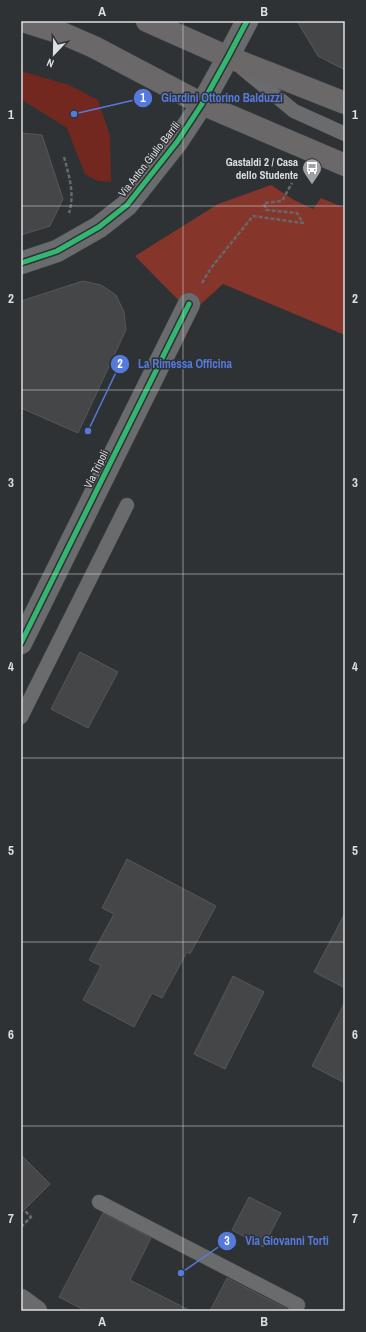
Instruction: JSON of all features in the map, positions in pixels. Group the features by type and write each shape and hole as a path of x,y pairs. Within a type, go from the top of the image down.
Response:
{"main road":[{"path":"23,21 64,34 94,47 202,104 345,165"},
{"path":"148,21 228,57 345,103"}],"street":[{"name":"Via Anton Giulio Barrili","path":"21,263 57,252 99,227 127,205 177,142 202,104 247,21"},
{"name":"Via Tripoli","path":"21,643 189,304"},
{"path":"21,1300 36,1311"}],"lane":[{"path":"228,57 294,111 345,134"},
{"path":"21,717 127,505"},
{"path":"99,1202 298,1305 295,1311"}],"path":[{"path":"64,157 72,188 72,203 68,217"},
{"path":"189,304 211,268 253,216 303,223 298,213 266,210 264,204 282,201 292,183"},
{"path":"21,1227 31,1217 24,1210"}],"shaded area":[{"path":"21,71 69,85 98,100 110,136 111,182 98,181 85,174 67,128 21,99"},
{"path":"271,185 294,200 313,209 321,198 345,208 345,335 223,284 191,313 135,256 218,204"}],"building":[{"path":"297,21 345,21 345,70 318,56"},
{"path":"21,133 42,135 63,199 50,226 21,235"},
{"path":"83,281 101,285 116,295 124,312 126,330 78,433 21,408 21,301"},
{"path":"80,652 118,672 88,728 51,709"},
{"path":"127,859 216,906 190,954 187,952 162,998 152,993 134,1027 83,1000 101,966 89,960 114,914 102,908"},
{"path":"345,913 345,988 314,972"},
{"path":"233,976 264,992 225,1069 194,1054"},
{"path":"345,1002 345,1083 312,1066"},
{"path":"21,1155 50,1184 21,1213"},
{"path":"249,1197 281,1213 263,1247 232,1230"},
{"path":"103,1213 151,1238 130,1280 191,1311 86,1311 59,1297"},
{"path":"227,1278 287,1309 287,1311 210,1311"}],"cycle path":[{"path":"21,263 57,251 99,227 127,205 177,142 202,104 247,21"},
{"path":"21,643 189,304"}],"place":[{"name":"Giardini Ottorino Balduzzi","path":"74,114"},
{"name":"Gastaldi 2 / Casa dello Studente","path":"312,185"},
{"name":"La Rimessa Officina","path":"88,431"},
{"name":"Via Giovanni Torti","path":"181,1273"}]}
